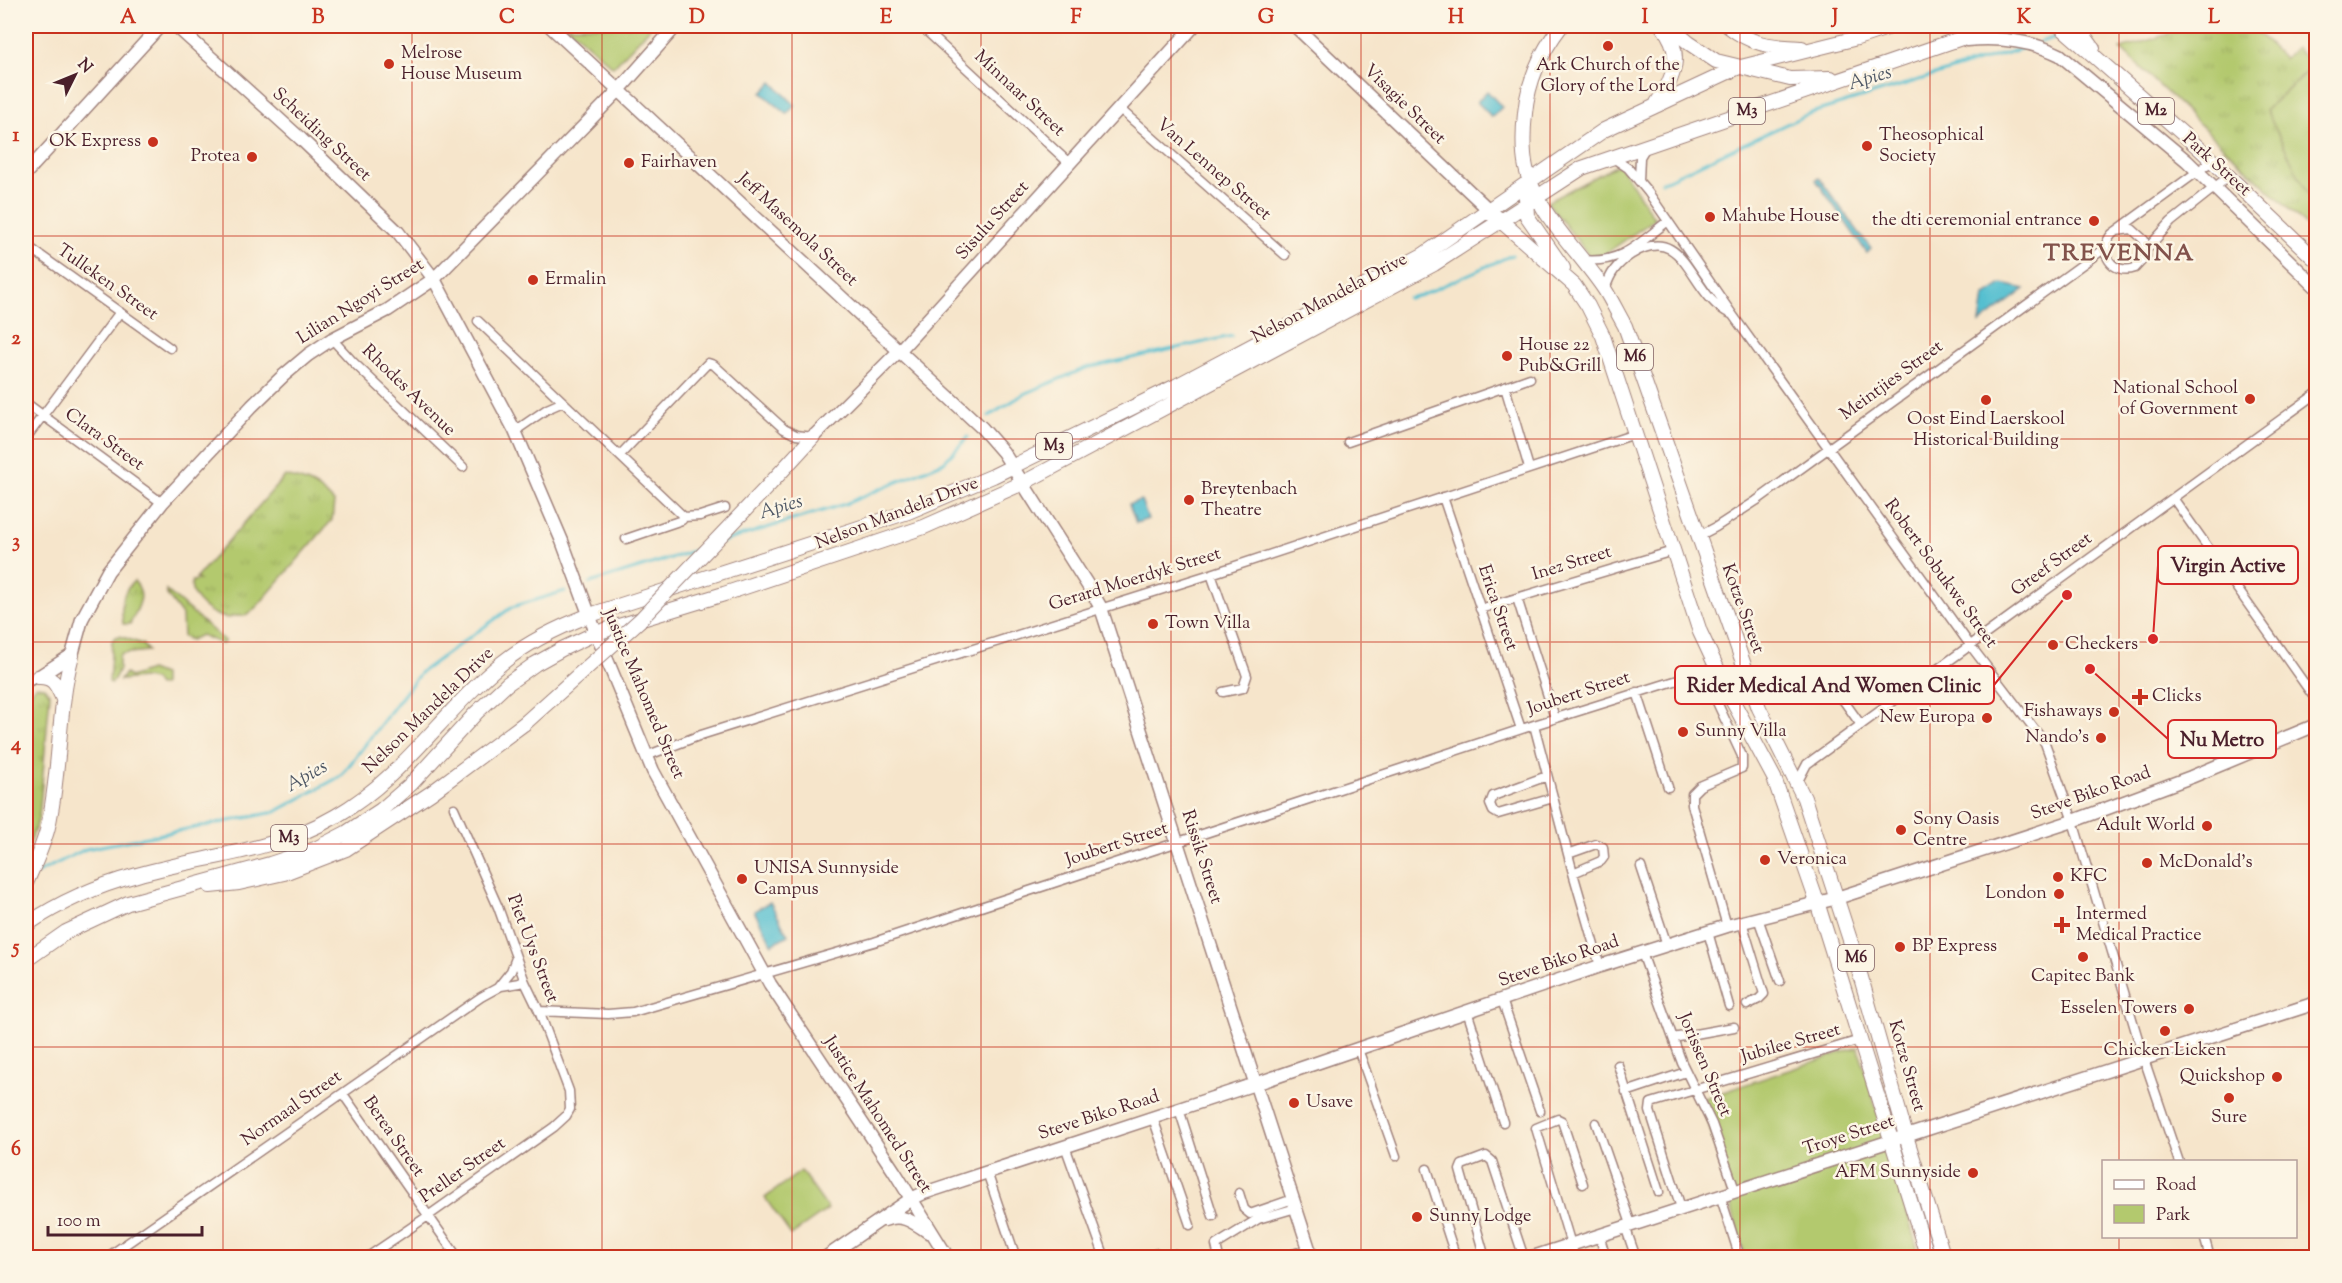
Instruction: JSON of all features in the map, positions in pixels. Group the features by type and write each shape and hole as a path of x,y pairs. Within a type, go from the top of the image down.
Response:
{"main road":[{"path":"26,173 160,26"},
{"name":"Scheiding Street","path":"176,26 398,232 434,279"},
{"name":"Jeff Masemola Street","path":"550,26 982,428 1023,483"},
{"name":"Lilian Ngoyi Street","path":"72,655 82,619 108,571 162,504 283,375 332,339 388,310 434,279 620,89 676,26"},
{"name":"Sisulu Street","path":"813,438 900,350 1194,26"},
{"name":"Visagie Street","path":"1295,26 1488,209"},
{"name":"Kotze Street","path":"1561,26 1544,49 1528,89 1522,135 1526,169 1538,196 1558,228 1605,291 1625,326 1697,537 1759,708 1804,798 1837,898 1906,1136 1944,1257"},
{"path":"1656,105 1668,88 1676,62 1674,44 1662,26"},
{"path":"1669,26 1716,61 1737,68 1790,79 1845,78"},
{"path":"1728,26 1746,39 1773,46 1815,49"},
{"name":"Nelson Mandela Drive","path":"26,925 63,901 108,884 137,874 262,846 292,837 330,820 374,791 400,768 455,707 502,663 544,635 590,615 908,512 1012,466 1174,387 1423,255 1596,134 1737,68 1857,38 1893,26"},
{"name":"Nelson Mandela Drive","path":"26,960 51,941 89,919 128,903 294,856 346,832 381,810 411,784 476,713 507,684 535,664 596,633 724,594 904,534 1023,483 1434,264 1582,168 1997,26"},
{"name":"M2","path":"2060,26 2086,44 2107,67 2229,176 2316,260"},
{"path":"2077,26 2086,44"},
{"name":"Park Street","path":"1950,41 1979,39 2015,41 2048,49 2062,57 2216,187 2316,287"},
{"path":"1530,180 1525,212 1574,285"},
{"name":"Kotze Street","path":"1488,209 1574,285 1603,336 1673,551 1712,661 1774,778 1817,902 1928,1257"},
{"name":"Justice Mahomed Street","path":"434,279 516,431 646,756 765,974 948,1257"},
{"path":"175,889 239,883 272,876 336,854 393,819 525,723 579,676 640,620 813,438"},
{"name":"Rissik Street","path":"1023,483 1101,608 1310,1253"},
{"path":"32,680 72,655"},
{"path":"26,883 48,828 63,699 72,655"},
{"path":"32,680 52,680 59,688 63,699"},
{"name":"Steve Biko Road","path":"825,1257 911,1199 1600,966 1727,926 1837,898 2073,820 2191,777 2316,724"},
{"name":"Troye Street","path":"1530,1257 2316,1003"},
{"path":"870,1226 892,1217 903,1217 933,1237"}],"street":[{"name":"Minnaar Street","path":"921,26 1069,163"},
{"path":"1739,26 1746,39"},
{"name":"Van Lennep Street","path":"1119,109 1285,255"},
{"path":"1639,181 1640,157 1647,146"},
{"name":"Robert Sobukwe Street","path":"1613,158 1623,163 1639,181 1970,645 2045,743 2073,820 2144,1059 2179,1160"},
{"path":"2212,161 2108,238 2105,248 2110,263 2125,270 2140,265 2146,250 2171,222 2229,176"},
{"path":"1583,260 1598,262 1624,254 1668,221"},
{"path":"2116,231 2127,228 2137,232 2144,240 2146,250"},
{"name":"Tulleken Street","path":"26,245 170,348"},
{"path":"1605,291 1611,273 1628,258 1650,245 1665,245 1676,253 1718,307 1732,314"},
{"name":"Meintjies Street","path":"1697,537 1756,501 2105,248"},
{"path":"26,438 120,312"},
{"path":"478,321 684,517"},
{"name":"Rhodes Avenue","path":"332,339 463,467"},
{"path":"620,455 708,363 714,365 784,429 796,435 813,438"},
{"path":"1348,442 1530,378"},
{"path":"1505,387 1529,468"},
{"name":"Greef Street","path":"1797,783 1808,764 2316,394"},
{"path":"516,431 547,409 563,402"},
{"name":"Clara Street","path":"26,403 162,504"},
{"name":"Gerard Moerdyk Street","path":"646,756 701,735 1211,574 1443,496 1635,435"},
{"name":"Erica Street","path":"1443,496 1521,729"},
{"path":"2173,498 2316,700"},
{"path":"626,538 684,517 700,516 724,508"},
{"name":"Inez Street","path":"1480,609 1673,551"},
{"path":"1211,574 1247,676 1243,688 1223,692"},
{"path":"1517,598 1555,718"},
{"path":"1798,691 1804,681 1815,674 1826,676 1862,724"},
{"name":"Joubert Street","path":"539,1011 624,1013 765,974 874,942 1687,676 1699,676 1709,685 1742,756 1742,768 1700,786 1692,794 1692,805 1727,926"},
{"path":"1637,692 1668,787"},
{"path":"1534,725 1600,966"},
{"path":"1786,762 1808,764"},
{"path":"1547,776 1493,796 1490,804 1493,811 1498,814 1553,798"},
{"name":"Piet Uys Street","path":"454,808 492,893 525,982 539,1011 569,1091 571,1104"},
{"path":"1568,854 1596,844 1603,847 1604,857 1601,861 1573,873"},
{"path":"1641,867 1667,945"},
{"path":"1758,918 1780,981"},
{"path":"1742,922 1764,994 1747,1005"},
{"path":"1708,932 1729,1006"},
{"name":"Jorissen Street","path":"1642,953 1686,1072 1712,1125 1735,1190"},
{"name":"Normaal Street","path":"106,1257 496,988 511,971 516,958"},
{"name":"Normaal Street","path":"496,988 525,982"},
{"path":"1502,1000 1540,1111"},
{"path":"1467,1011 1503,1122"},
{"path":"1673,1038 1734,1027"},
{"name":"Jubilee Street","path":"1681,1208 1650,1105 1652,1101 1860,1041"},
{"path":"1358,1049 1396,1156"},
{"path":"1618,1065 1659,1192"},
{"path":"1626,1092 1686,1072"},
{"name":"Berea Street","path":"343,1094 458,1257"},
{"name":"Preller Street","path":"366,1257 554,1127 566,1116 571,1104"},
{"path":"1179,1109 1213,1216"},
{"path":"1153,1118 1190,1225"},
{"path":"1575,1257 1536,1128 1558,1119 1562,1121 1583,1184"},
{"path":"1596,1123 1636,1257"},
{"path":"1065,1146 1105,1257"},
{"path":"1485,1257 1460,1170 1462,1165 1486,1156 1492,1161 1524,1257"},
{"path":"1427,1169 1456,1257"},
{"path":"987,1172 1016,1257"},
{"path":"1427,1188 1450,1257"},
{"path":"1239,1193 1244,1209 1250,1214 1294,1204"},
{"path":"1720,1195 1740,1257"},
{"path":"1219,1257 1216,1245 1218,1242 1258,1219 1294,1204"},
{"path":"1599,1235 1606,1257"},
{"path":"2205,1238 2211,1257"},
{"path":"1145,1257 1157,1253 1162,1257"},
{"path":"1280,1257 1310,1253"}],"green space":[{"path":"567,26 652,26 613,67"},
{"path":"2193,26 2251,26 2284,59 2296,47 2313,65 2267,110 2316,210 2316,235 2121,49"},
{"path":"2316,64 2316,210 2266,110"},
{"path":"1619,164 1655,219 1598,259 1591,258 1547,202"},
{"path":"285,476 312,484 323,491 334,502 332,520 254,610 244,616 230,618 217,615 198,600 192,588 192,581 199,580 196,578"},
{"path":"134,581 140,592 140,602 130,624 123,624 122,601"},
{"path":"166,590 225,641 222,644 201,635 191,640 183,637 182,615 167,595"},
{"path":"120,636 142,644 148,651 121,654 119,669 112,683 109,682 112,641 115,637"},
{"path":"150,670 163,675 163,685 158,686 154,680 143,678 120,680 125,673 130,677"},
{"path":"36,686 44,687 50,694 39,817 26,854 26,698"},
{"path":"1858,1047 1920,1257 1745,1257 1702,1099"},
{"path":"801,1171 828,1209 791,1235 765,1198"}],"water":[{"path":"772,82 795,105 787,114 762,93"},
{"path":"1487,91 1502,107 1492,117 1477,102"},
{"path":"1819,178 1871,249 1867,253 1816,180"},
{"path":"2002,284 2025,289 1980,323 1984,296"},
{"path":"1141,500 1148,519 1136,523 1129,504"},
{"path":"770,902 788,935 772,944 754,911"}],"waterway":[{"name":"Apies","path":"2083,29 2094,26"},
{"name":"Apies","path":"2040,42 2063,35"},
{"name":"Apies","path":"1662,182 1808,114 2023,48"},
{"name":"Apies","path":"1408,298 1422,295 1512,255"},
{"name":"Apies","path":"989,416 1024,394 1086,368 1232,336"},
{"name":"Apies","path":"721,542 845,504 944,462 968,437"},
{"name":"Apies","path":"590,583 700,549"},
{"name":"Apies","path":"37,873 86,849 275,812 341,776 421,672 512,607 565,591"}],"place":[{"name":"Ark Church of the Glory of the Lord","path":"1608,46"},
{"name":"Melrose House Museum","path":"389,64"},
{"name":"OK Express","path":"153,142"},
{"name":"Theosophical Society","path":"1867,146"},
{"name":"Protea","path":"252,157"},
{"name":"Fairhaven","path":"629,163"},
{"name":"Mahube House","path":"1710,217"},
{"name":"the dti ceremonial entrance","path":"2094,221"},
{"name":"Ermalin","path":"533,280"},
{"name":"House 22 Pub&Grill","path":"1507,356"},
{"name":"National School of Government","path":"2250,399"},
{"name":"Oost Eind Laerskool Historical Building","path":"1986,400"},
{"name":"Breytenbach Theatre","path":"1189,500"},
{"name":"Rider Medical And Women Clinic","path":"2067,595"},
{"name":"Town Villa","path":"1153,624"},
{"name":"Virgin Active","path":"2153,639"},
{"name":"Checkers","path":"2053,645"},
{"name":"Nu Metro","path":"2090,669"},
{"name":"Clicks","path":"2140,697"},
{"name":"Fishaways","path":"2114,712"},
{"name":"New Europa","path":"1987,718"},
{"name":"Sunny Villa","path":"1683,732"},
{"name":"Nando's","path":"2101,738"},
{"name":"Adult World","path":"2207,826"},
{"name":"Sony Oasis Centre","path":"1901,830"},
{"name":"Veronica","path":"1765,860"},
{"name":"McDonald's","path":"2147,863"},
{"name":"KFC","path":"2058,877"},
{"name":"UNISA Sunnyside Campus","path":"742,879"},
{"name":"London","path":"2059,894"},
{"name":"Intermed Medical Practice","path":"2062,925"},
{"name":"BP Express","path":"1900,947"},
{"name":"Capitec Bank","path":"2083,957"},
{"name":"Esselen Towers","path":"2189,1009"},
{"name":"Chicken Licken","path":"2165,1031"},
{"name":"Quickshop","path":"2277,1077"},
{"name":"Sure","path":"2229,1098"},
{"name":"Usave","path":"1294,1103"},
{"name":"AFM Sunnyside","path":"1973,1173"},
{"name":"Sunny Lodge","path":"1417,1217"}],"district":[{"name":"TREVENNA","path":"2119,254"}]}
